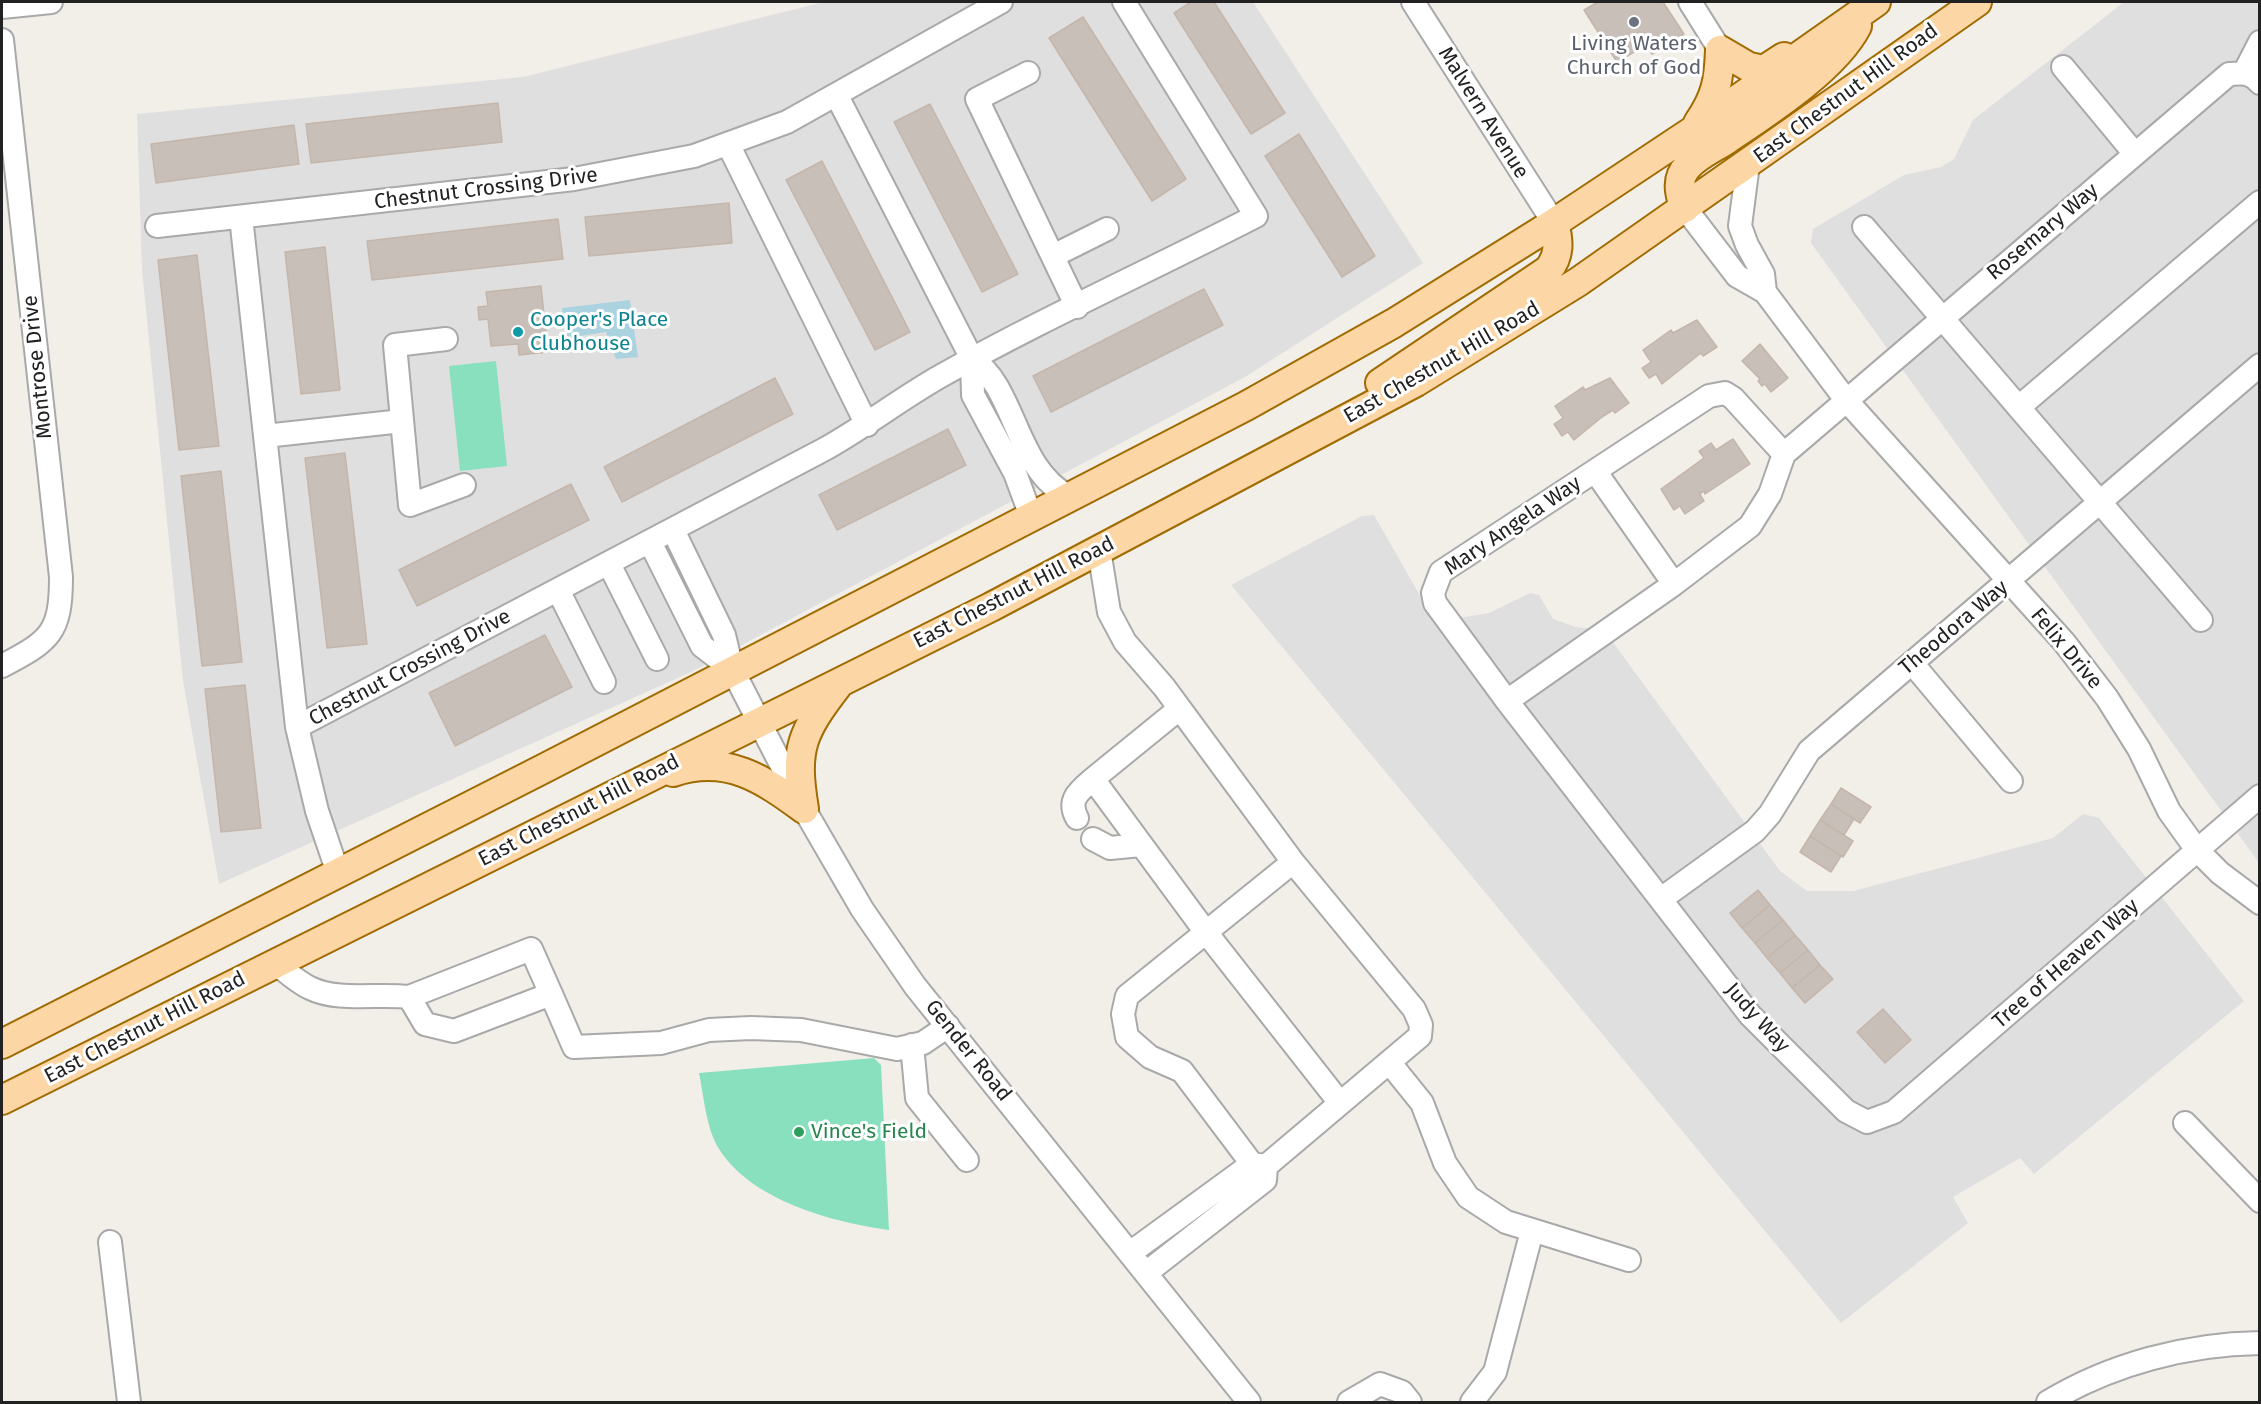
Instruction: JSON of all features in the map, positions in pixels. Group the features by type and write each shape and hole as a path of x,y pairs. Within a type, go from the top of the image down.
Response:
{"main road":[{"name":"East Chestnut Hill Road","path":"2,1100 1099,550 1416,382 1578,282 1977,2"},
{"path":"1694,130 1713,102 1719,75 1720,50 1749,67 1764,70 1832,24 1871,5"},
{"path":"2,1044 1246,406 1394,323 1554,224 1694,130 1871,5"},
{"path":"1685,208 1679,194 1679,183 1687,166 1773,109 1794,91 1852,35 1871,5"},
{"path":"1311,439 1348,403 1548,270 1556,261 1558,238 1554,224"},
{"path":"804,809 798,778 801,743 810,721 843,679"},
{"path":"628,786 681,769 714,767 748,773 764,780 804,809"}],"street":[{"path":"2,7 51,2"},
{"name":"Chestnut Crossing Drive","path":"156,226 596,176 657,165 729,146 787,122 837,96 1001,2"},
{"name":"Chestnut Crossing Drive","path":"297,727 609,564 867,425 908,396 972,359 1256,216 1124,2"},
{"name":"Malvern Avenue","path":"1413,2 1554,224"},
{"path":"1690,2 1720,50"},
{"name":"Montrose Drive","path":"2,40 61,577 61,602 59,617 48,635 32,650 2,666"},
{"path":"2252,78 2259,42"},
{"path":"2063,67 2135,154"},
{"path":"1029,73 977,99 1077,307"},
{"name":"Rosemary Way","path":"1846,400 2229,74 2252,78"},
{"path":"837,96 972,359 973,395 1015,473 1029,508 1029,519"},
{"path":"729,146 867,425"},
{"name":"Felix Drive","path":"1748,164 1740,226 1747,245 1763,274 1765,292"},
{"path":"2019,407 2259,202"},
{"name":"Felix Drive","path":"1685,208 1737,276 1765,292 1846,400 2008,583 2064,642 2108,698 2139,749 2169,811 2197,850 2220,873 2259,903"},
{"name":"Chestnut Crossing Drive","path":"241,217 297,727 314,800 338,873"},
{"path":"1864,227 2101,500 2201,620"},
{"path":"1053,256 1107,229"},
{"path":"446,339 395,345 410,506 464,485"},
{"path":"972,359 984,367 994,382 1040,472 1060,493 1070,497"},
{"name":"Theodora Way","path":"1660,899 1755,831 1770,814 1809,751 2008,583 2259,365"},
{"name":"Mary Angela Way","path":"1660,899 1507,701 1435,603 1432,592 1441,572 1717,393 1725,393 1733,398 1784,454"},
{"path":"1507,701 1674,584 1750,526 1770,494 1784,454 1846,400"},
{"path":"265,436 402,421"},
{"path":"1595,471 1674,584"},
{"path":"673,530 724,635 732,669"},
{"path":"650,542 702,646 732,669"},
{"path":"1099,550 1109,612 1125,642 1179,709 1293,862 1414,1009 1421,1025 1420,1036 1340,1103 1259,1165 1130,1253"},
{"path":"609,564 657,659"},
{"path":"558,590 604,682"},
{"path":"1912,663 2011,781"},
{"name":"Gender Road","path":"732,669 804,809 862,909 948,1026 1249,1402"},
{"path":"1077,819 1073,802 1076,794 1179,709"},
{"path":"1092,779 1205,931 1340,1103"},
{"name":"Tree of Heaven Way","path":"1867,1122 1894,1112 2259,796"},
{"path":"1093,839 1110,848 1141,845"},
{"path":"1146,1273 1265,1180 1259,1165 1182,1071 1150,1057 1127,1037 1123,1014 1127,996 1293,862"},
{"name":"Judy Way","path":"1660,899 1750,1016 1846,1111 1867,1122"},
{"path":"275,963 310,988 336,994 386,994 409,997 531,949 574,1047 661,1044 709,1030 752,1028 801,1030 897,1049 923,1042 948,1026"},
{"path":"409,997 425,1024 454,1031 551,994"},
{"path":"912,1045 917,1098 967,1160"},
{"path":"1389,1062 1422,1103 1444,1163 1468,1197 1506,1222 1629,1260"},
{"path":"2186,1123 2259,1201"},
{"path":"1472,1402 1495,1372 1532,1231"},
{"path":"110,1242 129,1402"},
{"path":"2048,1402 2083,1384 2143,1361 2209,1346 2259,1342"},
{"path":"1349,1402 1380,1384 1402,1392 1410,1402"}],"shaded area":[{"path":"824,2 1253,2 1423,263 1245,377 691,672 219,884 183,681 142,270 137,114 523,77"},
{"path":"2124,2 2259,2 2259,863 1811,243 1813,229 1904,175 1941,167 1954,159 1973,120"},
{"path":"1374,515 1426,606 1445,614 1465,617 1489,613 1530,593 1539,595 1553,619 1576,627 1604,630 1780,871 1807,891 1853,891 2053,838 2083,814 2099,818 2244,1001 2034,1174 2020,1158 1953,1197 1968,1223 1841,1323 1231,585 1362,516"}],"green space":[{"path":"496,361 507,466 460,471 449,366"},
{"name":"Vince's Field","path":"874,1058 881,1065 889,1230 819,1215 795,1206 751,1182 733,1167 719,1149 708,1122 699,1073"}],"water":[{"path":"630,300 638,357 616,359 606,332 566,338 562,308"}],"building":[{"path":"1191,2 1214,2 1285,113 1251,134 1174,13"},
{"name":"Living Waters Church of God","path":"1598,2 1663,2 1684,34 1652,54 1646,45 1617,62 1584,10"},
{"path":"1083,17 1186,179 1152,201 1049,38"},
{"path":"498,103 502,142 311,163 306,124"},
{"path":"930,104 1018,274 982,292 894,122"},
{"path":"294,125 299,164 156,183 151,144"},
{"path":"1299,134 1375,256 1342,277 1265,156"},
{"path":"822,161 910,332 875,350 786,180"},
{"path":"729,203 732,243 589,256 585,217"},
{"path":"558,219 563,259 372,280 367,241"},
{"path":"325,247 340,390 301,394 285,252"},
{"path":"197,255 219,446 179,450 158,260"},
{"name":"Cooper's Place Clubhouse","path":"541,286 548,352 519,355 518,344 491,346 488,319 479,320 478,307 488,306 486,292"},
{"path":"1204,289 1223,325 1051,412 1033,376"},
{"path":"1697,320 1717,347 1703,356 1701,353 1662,384 1656,374 1649,378 1642,368 1651,362 1643,350 1671,330 1673,333"},
{"path":"1760,344 1788,378 1771,392 1765,384 1762,386 1758,381 1760,379 1742,361"},
{"path":"775,378 793,414 622,502 604,467"},
{"path":"1610,378 1629,403 1615,413 1613,410 1602,417 1574,440 1568,432 1562,436 1554,424 1563,418 1555,406 1583,387 1585,390"},
{"path":"948,429 966,465 837,530 819,495"},
{"path":"1733,439 1750,464 1705,494 1704,491 1700,494 1704,501 1685,514 1680,506 1674,510 1661,489 1704,458 1699,451 1711,443 1716,450"},
{"path":"345,453 367,644 327,648 305,458"},
{"path":"221,471 242,662 202,666 181,476"},
{"path":"571,484 589,520 417,606 399,570"},
{"path":"545,635 572,687 455,746 429,693"},
{"path":"245,685 261,828 221,832 205,689"},
{"path":"1841,788 1871,807 1860,823 1831,804"},
{"path":"1831,804 1854,819 1844,835 1820,820"},
{"path":"1820,820 1853,841 1843,857 1810,836"},
{"path":"1810,836 1841,856 1831,872 1800,852"},
{"path":"1758,890 1770,905 1742,928 1730,913"},
{"path":"1770,905 1783,920 1755,943 1742,928"},
{"path":"1783,920 1795,935 1767,958 1755,943"},
{"path":"1795,935 1808,950 1780,973 1767,958"},
{"path":"1808,950 1820,965 1792,988 1780,973"},
{"path":"1820,965 1833,979 1805,1003 1792,988"},
{"path":"1883,1009 1911,1040 1885,1063 1857,1032"}],"place":[{"name":"Living Waters Church of God","path":"1634,22"},
{"name":"Cooper's Place Clubhouse","path":"518,332"},
{"name":"Vince's Field","path":"799,1132"}]}
